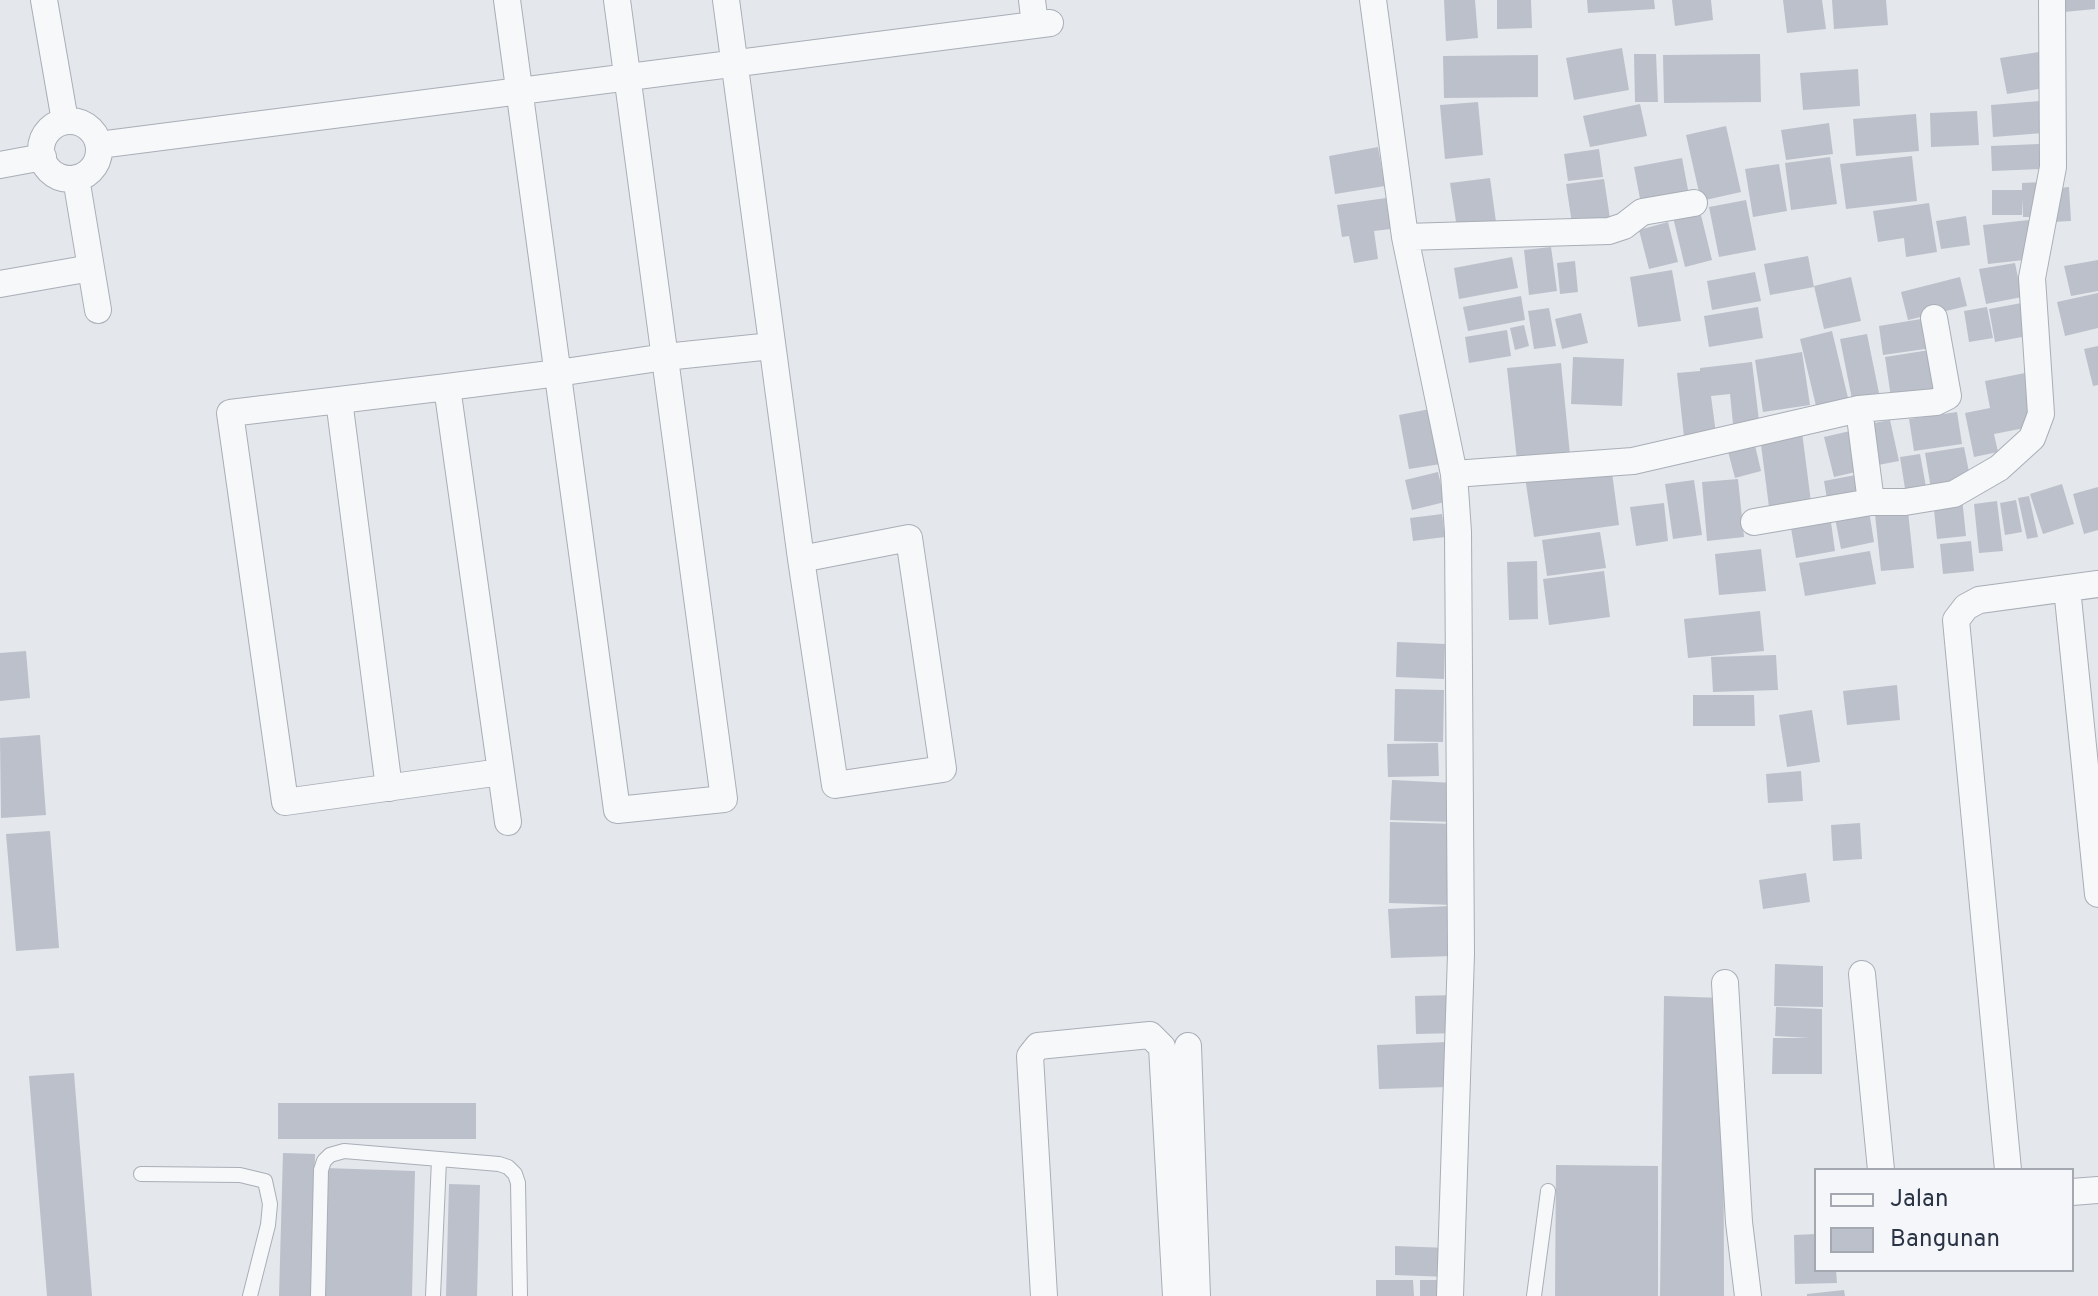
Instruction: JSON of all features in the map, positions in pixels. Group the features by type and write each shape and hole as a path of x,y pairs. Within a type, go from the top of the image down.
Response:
{"street":[{"path":"44,0 65,121"},
{"path":"507,0 617,810 724,799 617,0"},
{"path":"726,0 801,559 835,785 943,769 909,538 801,559"},
{"path":"1373,0 1405,237 1454,474 1458,532 1461,954 1450,1296"},
{"path":"1754,522 1871,502 1905,502 1954,494 1999,468 2032,438 2041,414 2032,278 2053,167 2052,0"},
{"path":"99,145 735,64 1039,16"},
{"path":"65,121 82,123 91,129 99,145 98,161 91,170 76,178 59,177 50,171 43,157 44,138 50,129 65,121"},
{"path":"0,165 43,157"},
{"path":"76,178 98,310"},
{"path":"1405,237 1609,231 1624,226 1642,212 1694,203"},
{"path":"0,284 91,268"},
{"path":"1454,474 1633,461 1859,409 1936,402 1948,396 1934,318"},
{"path":"501,772 285,802 230,413 772,346"},
{"path":"447,387 508,822"},
{"path":"339,400 389,788"},
{"path":"1859,409 1871,502"},
{"path":"2008,1168 1956,620 1966,607 1979,600 2098,584"},
{"path":"2067,588 2098,894"},
{"path":"1862,974 1881,1168"},
{"path":"1725,983 1739,1222 1748,1296"},
{"path":"1044,1296 1030,1056 1038,1046 1150,1035 1162,1047 1176,1296"},
{"path":"1188,1046 1197,1296"},
{"path":"2074,1192 2098,1190"}],"lane":[{"path":"318,1296 321,1170 326,1158 337,1151 508,1167 518,1183 520,1296"},
{"path":"433,1296 439,1160"},
{"path":"141,1174 240,1175 265,1181 270,1204 268,1225 250,1296"},
{"path":"1534,1296 1548,1191"}],"building":[{"path":"1444,0 1475,0 1478,38 1446,41"},
{"path":"1497,0 1531,0 1532,28 1497,29"},
{"path":"1587,0 1654,0 1655,9 1588,13"},
{"path":"1672,0 1711,0 1713,20 1675,26"},
{"path":"1783,0 1822,0 1826,29 1787,33"},
{"path":"1832,0 1886,0 1888,25 1834,29"},
{"path":"2063,0 2095,0 2095,9 2064,12"},
{"path":"1622,48 1629,90 1574,100 1566,58"},
{"path":"2039,52 2045,88 2007,94 2000,58"},
{"path":"1634,54 1656,54 1658,102 1635,102"},
{"path":"1760,54 1761,102 1664,103 1663,55"},
{"path":"1538,55 1538,97 1444,98 1443,56"},
{"path":"1858,69 1860,106 1803,110 1800,73"},
{"path":"2040,101 2043,133 1993,137 1991,105"},
{"path":"1478,102 1483,155 1445,159 1440,105"},
{"path":"1640,104 1647,136 1590,147 1583,116"},
{"path":"1977,111 1979,145 1931,147 1930,113"},
{"path":"1916,114 1919,151 1856,156 1853,119"},
{"path":"1829,123 1833,154 1786,160 1781,130"},
{"path":"1726,126 1741,192 1701,201 1686,135"},
{"path":"2039,144 2040,169 1992,171 1991,146"},
{"path":"1378,147 1385,186 1335,194 1329,156"},
{"path":"1599,149 1603,177 1568,181 1564,154"},
{"path":"1912,156 1917,201 1846,209 1840,164"},
{"path":"1830,157 1837,204 1791,210 1785,163"},
{"path":"1682,158 1689,195 1641,204 1634,167"},
{"path":"1779,164 1787,211 1753,217 1745,169"},
{"path":"1490,178 1496,222 1457,228 1450,183"},
{"path":"1604,179 1611,225 1573,230 1566,184"},
{"path":"2043,182 2044,217 2023,217 2023,198 2022,215 1992,215 1992,190 2022,190 2022,183"},
{"path":"2069,187 2071,221 2052,222 2050,189"},
{"path":"1386,198 1391,229 1374,231 1378,259 1354,263 1349,236 1342,237 1337,205"},
{"path":"1746,200 1756,250 1719,257 1709,207"},
{"path":"1929,203 1937,252 1906,257 1904,238 1878,242 1873,211"},
{"path":"1699,207 1712,260 1685,267 1672,213"},
{"path":"1966,216 1970,245 1941,249 1936,221"},
{"path":"2029,220 2033,259 1988,264 1983,225"},
{"path":"1668,222 1678,262 1649,269 1639,230"},
{"path":"1551,247 1557,291 1529,295 1524,250"},
{"path":"1808,256 1814,287 1770,295 1764,264"},
{"path":"1512,257 1518,288 1459,299 1454,268"},
{"path":"2098,260 2098,291 2071,296 2064,266"},
{"path":"1575,261 1578,292 1560,294 1557,263"},
{"path":"2015,263 2022,297 1986,304 1979,269"},
{"path":"1672,270 1681,321 1638,327 1630,277"},
{"path":"1755,272 1761,301 1712,310 1707,281"},
{"path":"1851,277 1861,321 1824,329 1814,286"},
{"path":"1960,277 1967,306 1908,320 1901,292"},
{"path":"2098,293 2098,328 2065,336 2057,302"},
{"path":"1521,296 1525,320 1468,331 1463,307"},
{"path":"2027,302 2033,335 1995,342 1989,309"},
{"path":"1758,307 1763,338 1709,347 1704,316"},
{"path":"1987,307 1993,338 1969,342 1964,311"},
{"path":"1549,308 1556,346 1534,349 1528,311"},
{"path":"1581,313 1588,343 1562,349 1555,319"},
{"path":"1927,318 1932,348 1883,355 1879,326"},
{"path":"1524,325 1529,346 1515,350 1510,328"},
{"path":"1507,330 1511,356 1469,363 1465,337"},
{"path":"1832,331 1849,402 1817,410 1800,339"},
{"path":"1867,334 1879,393 1852,399 1840,339"},
{"path":"2098,346 2098,385 2093,386 2084,349"},
{"path":"1936,349 1942,397 1892,404 1885,357"},
{"path":"1802,352 1810,405 1763,412 1755,360"},
{"path":"1573,357 1624,359 1622,406 1571,404"},
{"path":"1752,362 1759,421 1733,424 1730,394 1711,396 1716,434 1684,437 1677,373"},
{"path":"1561,363 1570,455 1517,460 1507,368"},
{"path":"2025,373 2035,426 1994,434 1998,452 1974,457 1965,413 1990,408 1985,381"},
{"path":"1430,409 1441,464 1409,469 1399,415"},
{"path":"1957,412 1962,444 1914,451 1909,419"},
{"path":"1890,420 1899,461 1878,465 1869,424"},
{"path":"1850,431 1860,471 1834,477 1824,437"},
{"path":"1802,432 1811,502 1769,507 1760,437"},
{"path":"1753,437 1761,471 1735,478 1726,444"},
{"path":"1964,447 1971,482 1931,489 1925,453"},
{"path":"1920,454 1927,492 1906,495 1900,457"},
{"path":"1611,465 1619,525 1534,537 1525,477"},
{"path":"1438,472 1445,502 1412,510 1405,480"},
{"path":"1861,474 1865,499 1828,505 1824,481"},
{"path":"1738,479 1744,537 1707,541 1702,482"},
{"path":"1694,480 1702,535 1673,539 1665,484"},
{"path":"2062,484 2074,524 2043,534 2030,494"},
{"path":"2098,487 2098,530 2084,534 2073,494"},
{"path":"2029,496 2038,537 2027,539 2018,498"},
{"path":"1962,498 1966,536 1937,539 1933,500"},
{"path":"2016,500 2022,532 2005,535 2000,503"},
{"path":"1997,501 2003,551 1979,553 1974,504"},
{"path":"1664,503 1668,541 1636,546 1630,507"},
{"path":"1869,511 1874,542 1841,549 1835,518"},
{"path":"1908,511 1914,568 1881,571 1875,514"},
{"path":"1442,514 1445,537 1413,541 1410,518"},
{"path":"1830,515 1835,551 1796,558 1790,522"},
{"path":"1600,532 1606,568 1547,576 1542,540"},
{"path":"1971,541 1974,571 1943,574 1940,544"},
{"path":"1761,549 1766,591 1719,595 1715,554"},
{"path":"1870,551 1876,584 1805,596 1799,563"},
{"path":"1537,561 1538,619 1509,620 1507,562"},
{"path":"1604,571 1610,617 1549,625 1543,579"},
{"path":"1760,611 1764,651 1688,658 1684,619"},
{"path":"1397,642 1445,644 1444,679 1396,677"},
{"path":"26,651 30,698 0,701 0,653"},
{"path":"1776,655 1778,690 1713,692 1711,657"},
{"path":"1897,685 1900,720 1847,725 1843,691"},
{"path":"1395,689 1444,690 1443,742 1394,741"},
{"path":"1693,695 1754,695 1755,726 1693,726"},
{"path":"1812,710 1820,762 1787,767 1779,715"},
{"path":"40,735 46,815 1,818 0,738"},
{"path":"1438,743 1439,776 1388,777 1387,744"},
{"path":"1801,771 1803,801 1768,803 1766,774"},
{"path":"1392,780 1456,783 1454,822 1390,820"},
{"path":"1390,822 1456,824 1454,905 1389,903"},
{"path":"1860,823 1862,859 1833,861 1831,825"},
{"path":"50,831 59,948 16,951 6,834"},
{"path":"1806,873 1810,902 1763,909 1759,880"},
{"path":"1450,906 1452,956 1391,958 1388,909"},
{"path":"1775,964 1823,966 1823,1007 1774,1006"},
{"path":"1457,995 1458,1033 1416,1034 1415,996"},
{"path":"1664,996 1723,998 1724,1296 1660,1296"},
{"path":"1776,1007 1822,1009 1822,1074 1772,1074 1773,1038 1810,1038 1775,1036"},
{"path":"1447,1042 1448,1087 1379,1089 1377,1045"},
{"path":"74,1073 92,1296 47,1296 29,1076"},
{"path":"278,1103 476,1103 476,1139 278,1139"},
{"path":"283,1153 315,1154 312,1296 279,1296"},
{"path":"1556,1165 1658,1166 1658,1296 1555,1296"},
{"path":"325,1168 415,1171 412,1296 322,1296"},
{"path":"449,1184 480,1185 477,1296 446,1296"},
{"path":"1814,1234 1814,1272 1836,1272 1837,1283 1795,1284 1794,1235"},
{"path":"1395,1246 1448,1248 1448,1277 1395,1275"},
{"path":"1376,1280 1413,1280 1414,1296 1376,1296"},
{"path":"1420,1280 1440,1280 1441,1296 1420,1296"},
{"path":"1844,1290 1845,1296 1807,1296 1807,1294"}]}
